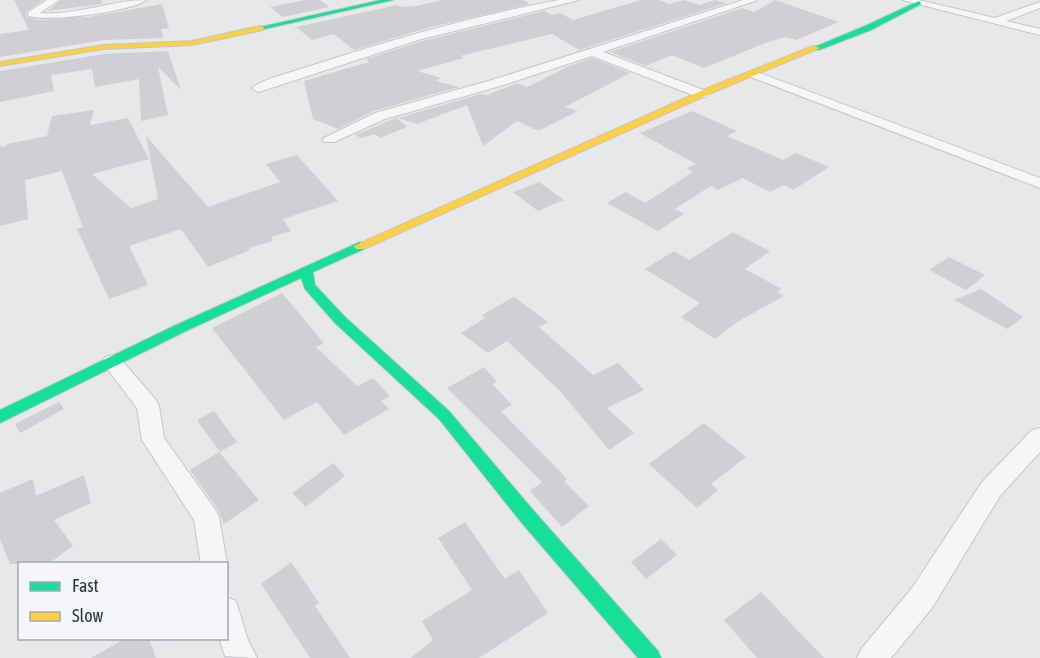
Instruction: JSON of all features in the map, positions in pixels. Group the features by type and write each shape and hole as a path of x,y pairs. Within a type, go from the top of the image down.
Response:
{"street":[{"path":"54,0 32,14 38,17 67,15 142,0"},
{"path":"0,64 104,47 192,43 390,0"},
{"path":"258,88 358,54 450,28 508,12 574,0"},
{"path":"329,139 380,116 496,83 753,0"},
{"path":"0,417 306,270 702,94 867,28 913,1 1040,32"},
{"path":"996,21 1040,5"},
{"path":"593,51 702,94"},
{"path":"752,74 1040,183"},
{"path":"306,270 309,286 340,320 444,415 527,516 651,658"},
{"path":"112,362 148,406 153,440 206,517 214,562"},
{"path":"872,658 922,598 991,489 1040,437"},
{"path":"228,619 235,646 242,658"}],"building":[{"path":"14,0 43,0 26,12 26,17 39,20 89,17 162,4 169,28 161,29 163,38 104,40 0,57 0,34 29,30"},
{"path":"61,0 101,0 102,4 47,11"},
{"path":"306,0 320,0 329,7 283,17 270,7"},
{"path":"443,0 523,0 530,4 431,27 354,50 334,34 312,40 296,27 397,5 400,7 416,6"},
{"path":"641,0 659,0 669,4 685,0 699,5 715,0 727,3 579,50 552,34 460,56 464,58 417,71 441,78 436,81 459,87 374,111 338,129 313,119 304,81 369,62 366,59 419,42 544,11 552,15 560,13 573,20"},
{"path":"775,0 839,22 796,40 786,37 765,43 704,68 672,55 646,66 610,52 742,8 754,12"},
{"path":"168,51 181,90 158,67 168,115 141,121 139,79 95,87 92,69 51,75 54,91 0,102 0,71 104,54"},
{"path":"592,58 630,73 565,107 578,111 538,131 517,121 483,146 467,105 417,124 398,118 481,94 487,95 517,83 527,87 569,66"},
{"path":"94,110 90,125 128,118 149,159 92,174 131,208 158,199 146,136 208,207 280,182 266,164 297,155 338,201 283,219 291,231 271,237 273,241 249,248 250,250 208,267 181,229 129,246 148,285 109,299 77,229 83,227 62,171 25,180 28,219 0,226 0,147 47,136 52,116"},
{"path":"692,111 737,131 727,136 783,160 796,153 829,167 793,190 784,185 770,192 743,178 718,190 711,186 675,209 684,214 658,231 607,203 626,192 645,203 693,172 686,168 696,164 640,133"},
{"path":"396,118 407,127 380,138 375,134 361,138 355,135"},
{"path":"539,182 564,200 538,211 513,192"},
{"path":"733,232 770,251 745,269 782,289 777,292 784,296 737,322 715,339 681,317 700,303 645,269 674,251 689,260"},
{"path":"949,257 985,275 966,290 929,270"},
{"path":"981,289 1023,317 1007,329 954,300"},
{"path":"282,293 324,343 316,347 357,386 373,378 390,396 381,401 389,409 344,435 317,402 284,420 212,328"},
{"path":"514,297 548,322 539,327 593,375 618,363 644,390 607,408 634,433 609,450 561,392 507,341 488,353 461,333 485,318 482,315"},
{"path":"484,367 497,382 492,384 512,405 501,411 567,479 564,481 589,506 562,527 530,491 542,482 447,388"},
{"path":"59,402 64,409 20,433 15,424"},
{"path":"214,411 237,442 220,452 197,420"},
{"path":"704,423 746,457 711,484 718,490 697,508 649,464"},
{"path":"219,452 259,500 224,524 217,508 190,470"},
{"path":"333,463 345,476 306,507 292,493"},
{"path":"84,475 91,503 54,520 73,546 51,562 10,564 0,539 0,493 33,479 36,496"},
{"path":"465,522 505,579 519,570 548,613 479,658 411,658 433,640 422,621 472,590 438,538"},
{"path":"661,539 677,555 646,579 631,562"},
{"path":"291,562 319,603 315,606 350,658 310,658 261,584"},
{"path":"761,592 824,658 757,658 724,620"},
{"path":"122,640 149,640 156,658 91,658"}],"traffic: fast":[{"path":"260,28 390,0"},
{"path":"816,48 868,28 919,3"},
{"path":"0,417 181,328 360,246"},
{"path":"306,270 309,286 340,320 444,415 527,516 651,658"}],"traffic: slow":[{"path":"0,64 104,47 192,43 260,28"},
{"path":"360,246 713,89 816,48"}]}
